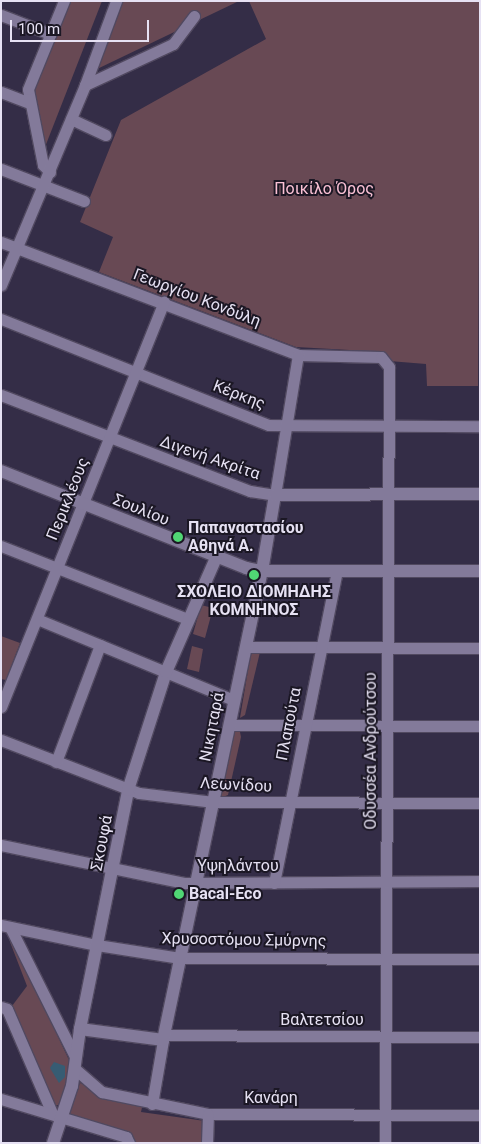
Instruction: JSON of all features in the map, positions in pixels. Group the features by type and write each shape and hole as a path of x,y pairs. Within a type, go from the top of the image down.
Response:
{"street":[{"path":"50,172 43,166 29,103 28,88 64,1"},
{"path":"1,285 50,172 116,1"},
{"path":"1,15 50,34"},
{"path":"85,85 173,44 194,16"},
{"path":"1,92 29,103"},
{"path":"71,119 105,135"},
{"path":"1,169 84,202"},
{"name":"Γεωργίου Κονδύλη","path":"1,242 164,302 298,355 381,358 386,361"},
{"name":"Περικλέους","path":"1,707 164,302"},
{"name":"Κέρκης","path":"1,319 269,424 284,426 480,426"},
{"name":"Νικηταρά","path":"152,1104 180,958 262,571 284,426 298,355"},
{"name":"Οδυσσέα Ανδρούτσου","path":"385,1143 387,425 389,367 386,361"},
{"name":"Διγενή Ακρίτα","path":"1,395 110,439 250,491 275,495 480,494"},
{"name":"Σουλίου","path":"1,471 216,558 262,571 480,571"},
{"path":"1,546 187,619"},
{"name":"Σκουφά","path":"53,1143 57,1115 72,1086 80,1029 114,869 128,790 166,672 187,619 216,558"},
{"name":"Πλαπούτα","path":"274,882 337,571"},
{"path":"37,619 234,700"},
{"path":"56,762 100,645"},
{"path":"246,647 480,648"},
{"path":"229,725 480,726"},
{"name":"Λεωνίδου","path":"1,740 128,790 213,802 290,804 480,803"},
{"name":"Υψηλάντου","path":"1,845 114,869 196,883 480,881"},
{"path":"6,926 74,1063"},
{"name":"Χρυσοστόμου Σμύρνης","path":"6,926 97,945 180,958 480,959"},
{"path":"4,1008 57,1115"},
{"path":"80,1029 164,1037"},
{"name":"Βαλτετσίου","path":"164,1037 480,1037"},
{"name":"Κανάρη","path":"74,1063 102,1092 152,1104 208,1114 480,1115"},
{"path":"1,1099 126,1137 129,1143"},
{"path":"208,1114 208,1143"}],"green space":[{"path":"69,1 102,1 45,147 32,89"},
{"path":"121,1 239,1 95,70"},
{"name":"Ποικίλο Όρος","path":"249,1 480,1 478,386 427,386 426,364 389,361 385,352 296,347 99,272 113,237 80,222 121,120 266,39"},
{"path":"201,605 213,608 205,638 193,634"},
{"path":"1,636 20,643 6,680 1,679"},
{"path":"192,646 203,649 199,672 187,669"},
{"path":"251,652 260,652 245,715 240,718"},
{"path":"232,731 240,732 241,737 228,795 223,797 221,796"},
{"path":"13,940 69,1060 66,1088 58,1105 53,1106 12,1015 12,1006 27,986 10,942"},
{"path":"80,1083 143,1103 141,1112 205,1121 204,1143 134,1143 67,1116"}],"water":[{"path":"54,1062 65,1066 65,1077 59,1083 50,1068"}],"place":[{"name":"Παπαναστασίου Αθηνά Α.","path":"178,537"},
{"name":"ΣΧΟΛΕΙΟ ΔΙΟΜΗΔΗΣ ΚΟΜΝΗΝΟΣ","path":"254,575"},
{"name":"Bacal-Eco","path":"179,894"}]}
